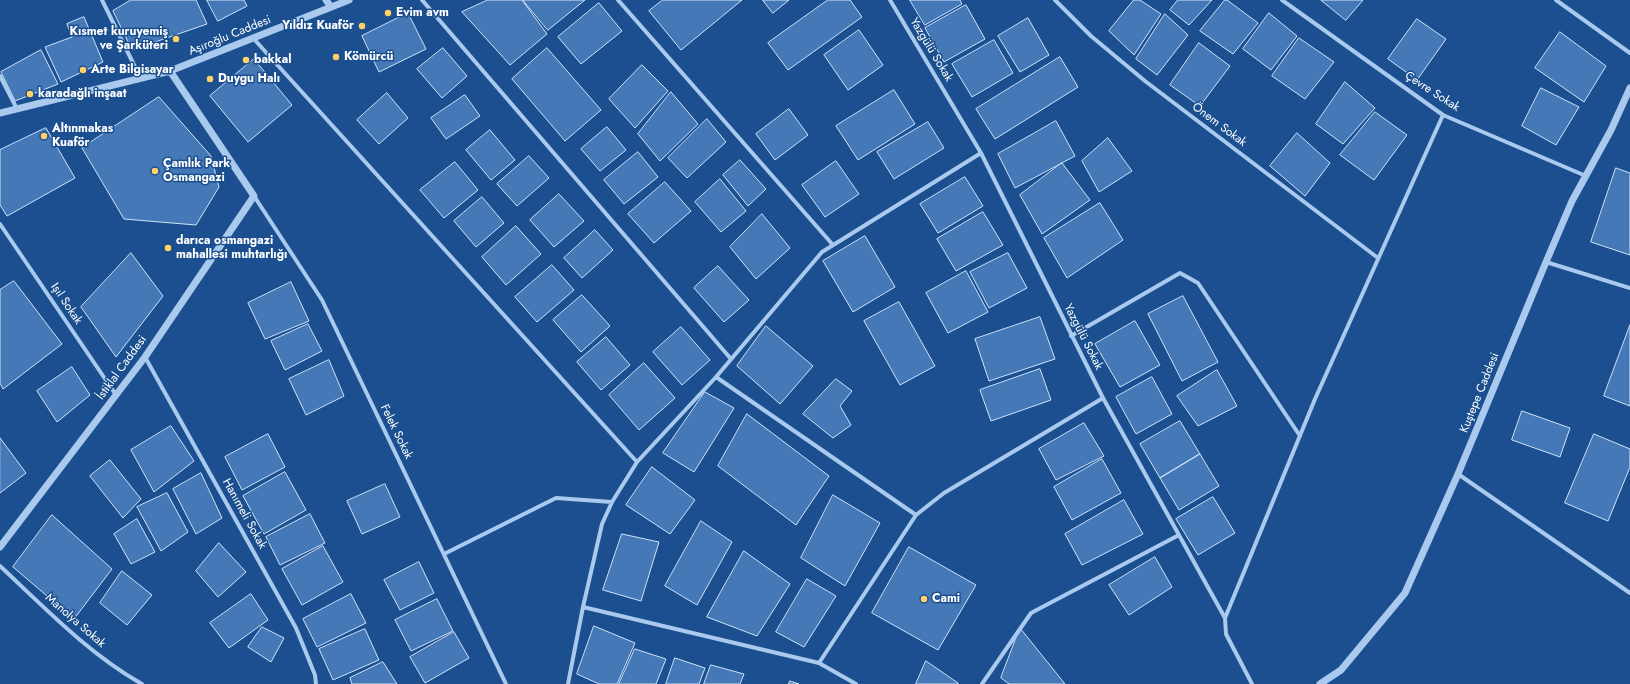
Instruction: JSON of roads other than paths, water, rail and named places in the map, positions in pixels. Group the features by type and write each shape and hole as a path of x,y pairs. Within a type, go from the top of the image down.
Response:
{"street":[{"path":"102,0 141,79"},
{"path":"326,0 331,7"},
{"name":"Aşıroğlu Caddesi","path":"0,113 170,71 349,0"},
{"path":"422,0 731,359"},
{"path":"618,0 833,245"},
{"name":"Yazgülü Sokak","path":"890,0 981,153 1103,398 1225,618 1226,634 1252,684"},
{"name":"Önem Sokak","path":"1055,0 1091,36 1145,81 1378,258"},
{"name":"Çevre Sokak","path":"1282,0 1443,114 1586,176"},
{"path":"1556,0 1630,52"},
{"path":"253,38 638,462"},
{"path":"170,71 254,196"},
{"path":"0,76 17,109"},
{"name":"Kuştepe Caddesi","path":"1320,684 1341,670 1405,593 1458,474 1572,201 1611,130 1630,88"},
{"path":"1225,618 1314,399 1443,114"},
{"path":"568,684 583,607 602,524 612,502 638,462 716,377 822,252 981,153"},
{"name":"İstiklal Caddesi","path":"0,547 145,357 254,196"},
{"name":"Felek Sokak","path":"254,196 322,300 506,684"},
{"name":"Işıl Sokak","path":"0,224 116,395"},
{"path":"1546,262 1630,288"},
{"path":"1071,336 1180,273 1198,283 1300,436"},
{"name":"Hanımeli Sokak","path":"145,357 296,628 315,675 316,684"},
{"path":"716,377 916,515"},
{"path":"819,663 916,515 944,493 1103,398"},
{"path":"1458,474 1630,593"},
{"path":"444,554 556,498 612,502"},
{"path":"982,684 1031,613 1179,535"},
{"name":"Manolya Sokak","path":"0,566 92,650 142,684"},
{"path":"583,607 819,663 856,684"}],"place":[{"name":"Evim avm","path":"388,13"},
{"name":"Yıldız Kuaför","path":"362,26"},
{"name":"Kısmet kuruyemiş ve Şarküteri","path":"176,39"},
{"name":"Kömürcü","path":"336,57"},
{"name":"bakkal","path":"246,60"},
{"name":"Arte Bilgisayar","path":"83,70"},
{"name":"Duygu Halı","path":"210,79"},
{"name":"karadağlı inşaat","path":"30,94"},
{"name":"Altınmakas Kuaför","path":"44,136"},
{"name":"Çamlık Park Osmangazi","path":"155,171"},
{"name":"darıca osmangazi mahallesi muhtarlığı","path":"168,248"},
{"name":"Cami","path":"924,599"}]}
